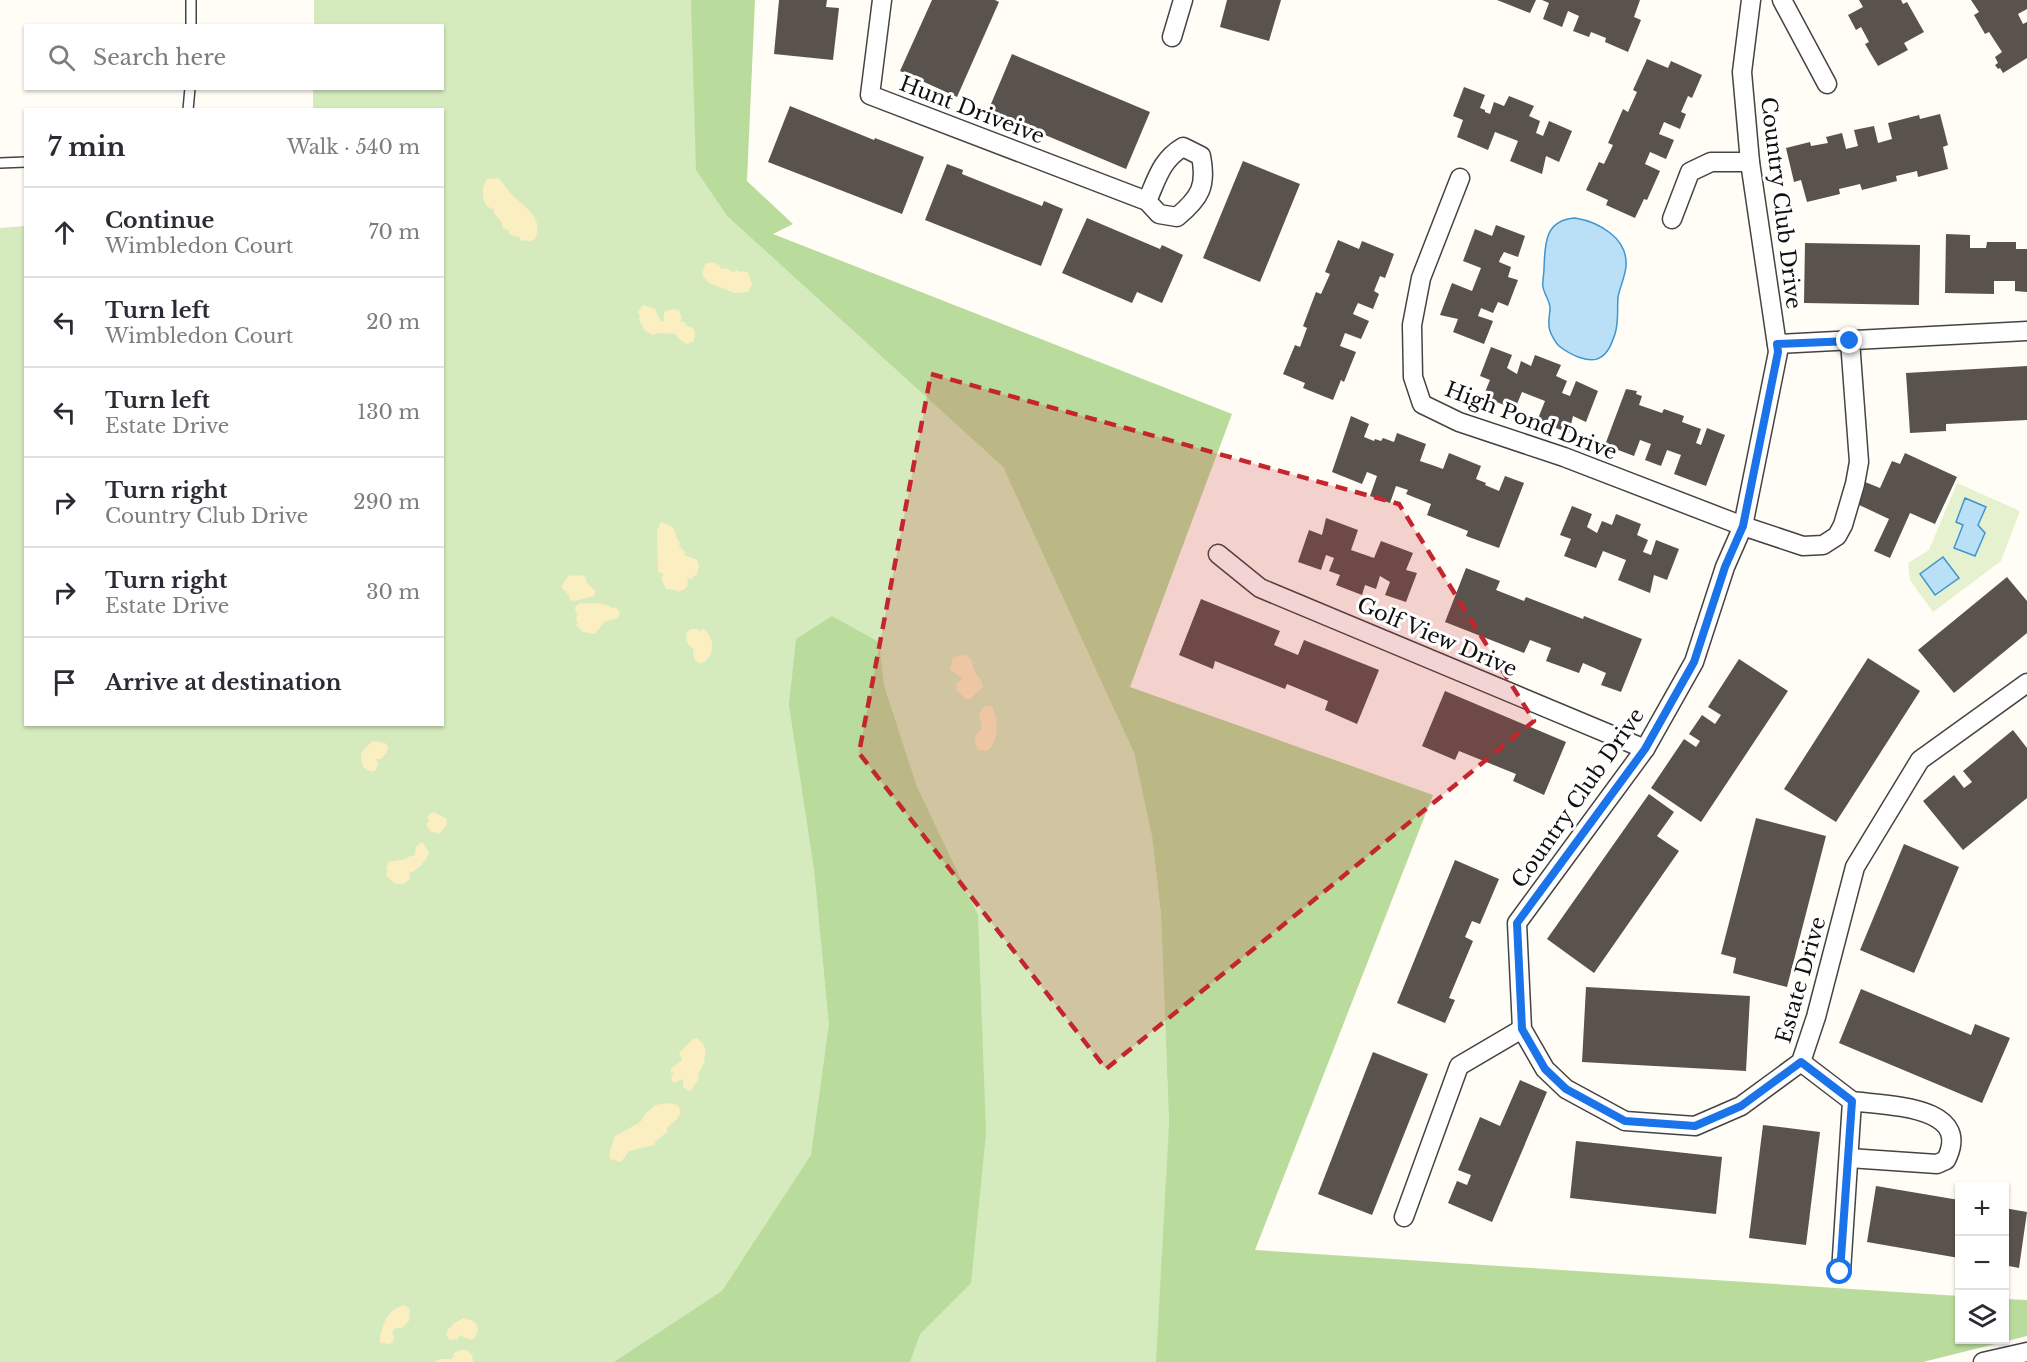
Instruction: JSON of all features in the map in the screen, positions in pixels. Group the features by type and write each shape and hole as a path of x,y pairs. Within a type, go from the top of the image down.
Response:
{"street":[{"name":"Hunt Driveive","path":"882,0 870,94 1147,201"},
{"path":"1172,37 1183,0"},
{"name":"Country Club Drive","path":"1522,1029 1517,923 1645,749 1694,662 1725,567 1743,526 1778,352 1750,162 1742,72 1751,0"},
{"path":"1782,0 1827,84"},
{"path":"1672,219 1690,172 1711,162 1750,162"},
{"name":"High Pond Drive","path":"1460,178 1421,278 1412,325 1413,377 1422,404 1459,422 1564,457 1743,526"},
{"path":"1777,344 2027,331"},
{"path":"1743,526 1803,546 1823,545 1837,536 1843,525 1859,462 1850,341"},
{"name":"Golf View Drive","path":"1218,554 1260,588 1645,749"},
{"name":"Estate Drive","path":"1522,1029 1545,1069 1566,1089 1625,1121 1695,1126 1741,1106 1801,1062 1816,1017 1855,867 1920,760 2027,683"},
{"path":"1404,1217 1459,1066 1522,1029"},
{"path":"1801,1062 1852,1101 1914,1109 1943,1120 1953,1142 1946,1160 1937,1164 1850,1158"},
{"path":"1840,1272 1850,1158 1852,1101"},
{"path":"1983,1362 2027,1352"}],"lane":[{"path":"190,24 191,0"},
{"path":"188,108 190,90"},
{"path":"0,164 24,162"}],"highlighted area":[{"path":"931,374 1399,504 1534,721 1106,1069 859,753"}],"green space":[{"path":"314,0 735,0 728,217 1003,467 1134,753 1152,834 1161,915 1169,1125 1226,1362 0,1362 0,228 24,226 24,726 444,726 444,108 313,108 313,90 444,90 444,24 314,24"},
{"path":"691,0 755,0 747,181 793,224 773,234 1232,414 1130,687 1433,795 1255,1250 1955,1296 1955,1344 1995,1344 1923,1362 1156,1362 1169,1125 1161,915 1152,836 1134,753 1003,467 728,217 696,170"},
{"path":"1957,483 2020,511 2001,561 1933,612 1910,580 1908,563 1929,550"},
{"path":"832,616 879,642 884,686 917,787 978,915 986,1134 971,1283 920,1334 910,1362 614,1362 722,1291 811,1155 829,1024 814,869 789,705 796,639"},
{"path":"2009,1299 2027,1300 2027,1336 2009,1340"}],"sand":[{"path":"498,178 535,218 537,231 535,239 529,242 510,235 509,231 502,227 494,209 486,205 483,197 485,183 487,179"},
{"path":"713,262 721,266 720,269 726,268 733,272 738,270 748,273 752,285 748,292 735,293 709,283 702,275 705,264"},
{"path":"643,305 655,309 661,322 664,321 664,312 679,310 682,318 680,321 685,322 695,332 694,341 687,344 675,334 653,335 645,331 638,312"},
{"path":"661,522 673,528 680,543 679,546 685,552 684,555 697,560 699,566 697,574 687,579 686,587 678,592 666,589 661,578 664,574 658,572 657,531"},
{"path":"581,575 596,591 594,596 570,600 569,595 561,587 568,576"},
{"path":"580,603 605,604 616,607 620,612 618,618 604,622 595,634 583,632 576,625 578,622 575,610"},
{"path":"691,629 698,629 700,632 703,629 710,636 712,650 705,662 699,663 694,659 693,648 686,639 687,632"},
{"path":"965,655 971,659 975,673 983,687 970,699 966,699 957,691 956,683 962,678 950,669 953,657"},
{"path":"985,706 992,706 996,717 996,736 987,751 978,750 975,741 977,733 982,729 979,713"},
{"path":"372,741 385,743 388,747 381,759 376,759 378,764 376,770 371,772 363,767 361,757 362,752"},
{"path":"434,812 447,819 446,826 439,834 430,831 426,824 429,822 427,817"},
{"path":"422,842 429,852 426,859 418,868 409,873 410,879 403,884 395,884 386,875 388,862 415,855 416,847"},
{"path":"697,1038 705,1047 705,1061 698,1075 699,1078 690,1092 683,1087 683,1079 673,1083 671,1077 674,1073 671,1069 682,1060 679,1053"},
{"path":"668,1103 678,1105 681,1112 667,1128 667,1132 655,1142 655,1145 629,1151 621,1162 610,1159 615,1136 637,1124 655,1105"},
{"path":"405,1305 410,1310 409,1321 402,1328 395,1328 392,1333 393,1342 380,1343 381,1331 389,1314"},
{"path":"464,1318 475,1323 478,1331 475,1336 471,1340 459,1335 458,1339 450,1340 446,1335 449,1328"},
{"path":"466,1350 472,1355 473,1362 435,1362 440,1359 452,1359 454,1353"}],"water":[{"path":"1575,218 1593,223 1610,233 1622,247 1625,256 1625,274 1618,297 1615,334 1606,352 1601,357 1591,360 1574,355 1555,341 1549,328 1550,305 1543,285 1548,235 1557,223"},
{"path":"1965,498 1986,507 1978,525 1985,533 1975,556 1954,548 1963,525 1956,522"},
{"path":"1943,557 1959,578 1935,595 1920,574"}],"building":[{"path":"779,0 827,0 826,7 839,8 833,60 774,54"},
{"path":"932,0 995,0 999,2 957,97 900,71"},
{"path":"1227,0 1281,0 1269,41 1220,27"},
{"path":"1497,0 1536,0 1530,13"},
{"path":"1542,0 1640,0 1634,17 1641,20 1628,52 1605,42 1606,38 1591,32 1589,37 1573,31 1579,16 1568,11 1562,27 1543,19 1549,3"},
{"path":"1859,0 1901,0 1903,4 1907,2 1924,32 1904,43 1908,50 1878,66 1865,44 1869,42 1861,27 1856,30 1848,15 1863,7"},
{"path":"1971,0 2027,0 2027,9 2018,14 2023,24 2027,22 2027,58 2003,73 2000,68 1998,69 1995,65 1998,63 1995,57 2002,52 1989,32 1985,34 1974,15 1979,12"},
{"path":"1012,54 1150,112 1126,169 988,111"},
{"path":"1647,59 1668,68 1671,61 1702,75 1692,98 1688,96 1681,112 1686,114 1680,129 1664,122 1659,134 1674,140 1666,159 1650,152 1645,164 1660,171 1647,200 1644,199 1635,218 1606,205 1608,200 1586,190 1599,162 1604,164 1613,145 1608,143 1623,109 1628,112 1637,92 1633,90"},
{"path":"1464,87 1485,95 1480,108 1490,114 1494,102 1504,106 1509,96 1534,106 1529,116 1540,121 1536,133 1543,136 1549,121 1572,131 1559,162 1546,156 1542,174 1510,161 1518,141 1495,132 1488,150 1457,137 1463,120 1453,116"},
{"path":"790,106 874,140 875,138 924,157 902,214 768,162"},
{"path":"1940,114 1948,145 1943,147 1948,169 1918,177 1917,171 1896,176 1897,181 1862,190 1860,184 1839,189 1840,194 1807,202 1801,180 1794,182 1786,148 1810,142 1811,146 1828,143 1826,137 1842,133 1846,149 1858,146 1854,130 1874,126 1878,143 1892,139 1888,123 1919,115 1920,119"},
{"path":"1243,161 1300,184 1260,282 1203,258"},
{"path":"947,164 963,170 962,174 1042,206 1044,201 1063,209 1041,266 925,220"},
{"path":"1087,218 1160,249 1162,245 1183,255 1162,303 1137,292 1132,303 1062,273"},
{"path":"1496,225 1525,236 1518,257 1504,252 1499,262 1511,267 1508,277 1518,280 1508,306 1498,302 1493,313 1481,308 1478,316 1493,321 1484,344 1453,332 1458,319 1440,315 1452,283 1472,291 1481,268 1463,261 1475,229 1492,236"},
{"path":"1946,234 1970,235 1970,248 1986,248 1987,242 2016,242 2016,249 2027,249 2027,292 2015,291 2015,281 1994,281 1994,294 1945,293"},
{"path":"1338,240 1359,249 1362,241 1394,254 1385,278 1380,276 1374,291 1379,294 1373,309 1358,303 1353,314 1369,321 1361,339 1345,333 1340,346 1356,352 1344,382 1341,380 1333,400 1303,388 1305,383 1283,374 1295,345 1300,347 1307,328 1303,326 1316,292 1321,294 1330,274 1325,272"},
{"path":"1805,243 1920,245 1919,305 1804,303"},
{"path":"1491,347 1512,355 1507,368 1517,374 1521,361 1531,366 1535,355 1561,365 1556,376 1567,381 1562,393 1570,396 1576,381 1598,391 1586,422 1573,416 1569,433 1537,421 1545,401 1522,392 1515,409 1483,397 1490,380 1480,376"},
{"path":"2027,366 2027,420 1946,424 1946,431 1910,433 1906,373"},
{"path":"1626,389 1637,391 1636,394 1642,396 1639,405 1662,413 1664,409 1684,416 1682,422 1701,429 1696,443 1701,445 1707,428 1725,435 1706,486 1674,474 1681,455 1667,450 1661,466 1645,460 1651,444 1640,440 1634,456 1605,445"},
{"path":"1351,416 1369,424 1364,437 1374,441 1375,439 1381,441 1383,438 1394,442 1397,433 1426,444 1420,461 1443,469 1449,453 1481,466 1476,479 1499,491 1505,476 1524,483 1499,548 1466,536 1468,531 1427,515 1431,504 1406,494 1408,490 1396,486 1390,503 1370,496 1377,476 1367,472 1362,484 1332,472"},
{"path":"1905,453 1957,477 1935,524 1910,513 1890,558 1874,551 1889,519 1855,503 1865,482 1880,488 1892,461 1900,464"},
{"path":"1572,506 1592,514 1587,527 1597,533 1602,521 1612,525 1616,514 1641,524 1637,535 1648,540 1643,552 1651,555 1656,540 1679,549 1667,580 1654,575 1650,593 1618,580 1626,560 1603,551 1596,568 1564,556 1571,539 1560,535"},
{"path":"1326,518 1358,530 1351,550 1374,558 1381,541 1413,553 1406,570 1417,573 1406,602 1385,595 1390,582 1380,576 1376,589 1365,585 1362,595 1336,585 1340,575 1329,571 1334,558 1326,555 1321,570 1298,562 1309,530 1322,535"},
{"path":"1466,568 1500,581 1496,590 1524,601 1526,597 1583,619 1584,616 1642,639 1621,692 1601,685 1606,673 1583,663 1579,673 1546,661 1551,648 1530,640 1524,653 1445,622"},
{"path":"2007,577 2027,601 2027,633 1954,693 1918,650"},
{"path":"1201,599 1280,631 1274,645 1298,655 1304,640 1379,670 1357,724 1325,710 1328,701 1287,684 1285,689 1215,661 1213,669 1179,655"},
{"path":"1868,658 1920,691 1836,822 1784,789"},
{"path":"1739,659 1788,691 1701,822 1651,788 1684,739 1696,747 1700,741 1689,734 1702,715 1715,724 1721,715 1708,707"},
{"path":"1445,691 1566,742 1544,795 1513,781 1516,774 1459,751 1455,760 1422,746"},
{"path":"2013,730 2027,748 2027,798 1963,850 1923,801 1954,775 1964,788 1972,782 1963,771"},
{"path":"1649,794 1674,812 1657,836 1679,851 1594,973 1547,939"},
{"path":"1756,818 1826,836 1787,987 1733,973 1736,958 1721,954"},
{"path":"1904,844 1959,867 1914,973 1860,950"},
{"path":"1455,860 1499,879 1480,924 1472,921 1465,937 1473,941 1449,998 1455,1000 1445,1023 1397,1003"},
{"path":"1586,987 1750,996 1746,1071 1582,1062"},
{"path":"1861,989 1971,1035 1975,1024 2010,1038 1982,1103 1839,1043"},
{"path":"1373,1052 1428,1074 1372,1215 1318,1194"},
{"path":"1520,1080 1547,1092 1492,1222 1448,1203 1457,1181 1467,1185 1471,1175 1458,1170 1480,1117 1500,1126"},
{"path":"1763,1125 1820,1132 1806,1245 1749,1238"},
{"path":"1576,1141 1722,1157 1716,1214 1570,1198"},
{"path":"1876,1186 1955,1199 1955,1257 1867,1242"},
{"path":"2009,1209 2027,1212 2019,1268 2009,1266"}],"route":[{"path":"1840,1272 1850,1158 1852,1101 1801,1062 1741,1106 1695,1126 1625,1121 1566,1089 1545,1069 1522,1029 1517,923 1645,749 1694,662 1725,567 1743,526 1778,352 1777,344 1850,341"}]}
